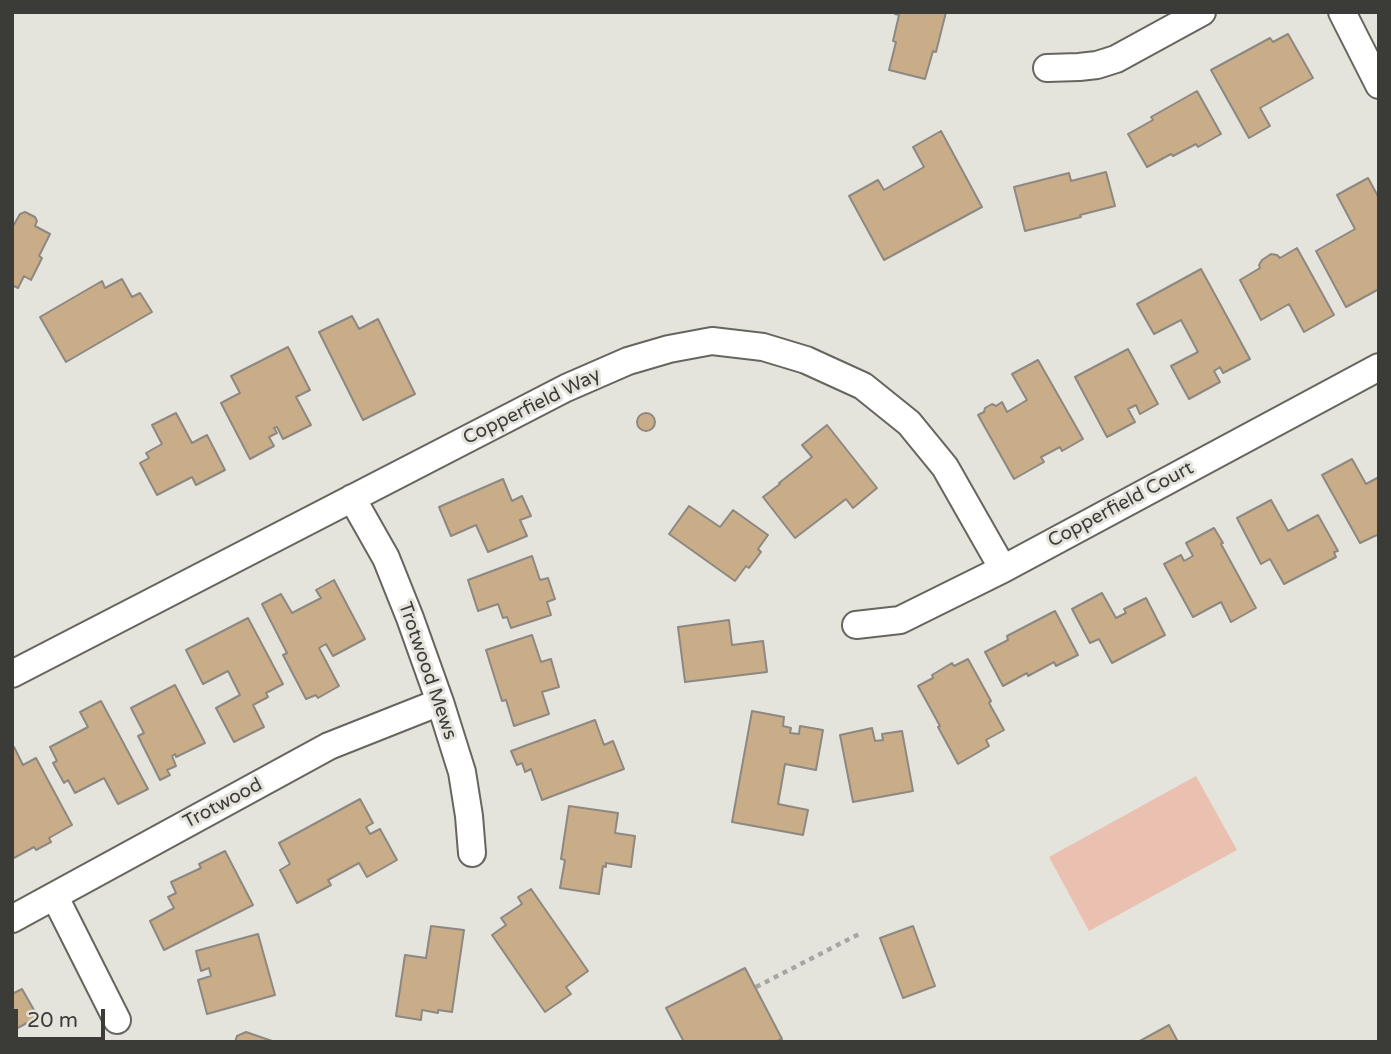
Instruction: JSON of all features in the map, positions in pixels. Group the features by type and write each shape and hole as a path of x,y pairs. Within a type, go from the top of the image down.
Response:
{"street":[{"path":"1047,68 1097,65 1116,59 1202,12"},
{"path":"1342,12 1379,85"},
{"name":"Copperfield Way","path":"12,674 554,394 628,361 669,349 712,341 763,347 806,360 863,387 909,423 945,467 1003,569"},
{"name":"Copperfield Court","path":"856,625 900,620 1003,569 1379,367"},
{"name":"Trotwood Mews","path":"352,498 386,558 440,702 462,772 470,816 472,853"},
{"name":"Trotwood","path":"12,919 329,746 440,702"},
{"path":"55,897 117,1020"}],"path":[{"path":"756,987 859,934"}],"shaded area":[{"path":"1196,776 1237,850 1089,931 1049,857"}],"building":[{"path":"946,12 936,52 933,51 925,79 889,70 896,42 893,41 899,15 895,14"},
{"path":"1288,34 1313,78 1260,108 1270,126 1249,138 1211,70 1270,38 1273,42"},
{"path":"1197,91 1221,134 1198,147 1196,144 1147,167 1128,134 1153,120 1151,117"},
{"path":"941,131 982,207 884,260 849,196 878,180 884,190 924,167 913,147"},
{"path":"1106,172 1115,206 1025,231 1014,187 1069,173 1071,181"},
{"path":"1368,178 1379,198 1379,289 1346,307 1316,251 1355,229 1337,195"},
{"path":"25,212 35,217 35,226 50,234 31,280 24,276 18,288 14,286 12,289 12,228 20,214"},
{"path":"1297,248 1334,315 1304,332 1289,304 1261,320 1240,280 1260,268 1262,260 1271,254 1280,258"},
{"path":"1201,269 1250,359 1223,373 1220,367 1214,371 1220,382 1189,399 1171,366 1198,352 1181,320 1154,334 1137,304"},
{"path":"122,279 132,297 140,293 152,312 66,362 40,317 102,281 105,288"},
{"path":"352,316 359,329 378,319 415,394 363,420 319,332"},
{"path":"288,347 310,390 296,397 311,425 283,439 277,427 274,428 277,433 269,437 274,446 250,459 221,403 240,393 231,376"},
{"path":"1128,349 1158,404 1140,414 1136,405 1128,409 1135,422 1107,437 1075,377"},
{"path":"1038,360 1083,439 1062,451 1060,447 1041,457 1044,462 1014,479 978,415 992,404 996,406 1002,402 1007,412 1027,400 1012,374"},
{"path":"176,413 192,443 207,435 225,470 196,485 192,477 157,495 140,463 149,458 146,453 162,444 152,425"},
{"path":"646,413 652,416 655,422 652,428 646,431 640,428 637,422 640,416"},
{"path":"827,425 877,488 853,508 846,499 795,538 763,497 812,457 802,445"},
{"path":"1352,459 1366,484 1379,477 1379,534 1360,543 1322,475"},
{"path":"503,479 512,501 522,496 531,516 520,520 527,536 488,552 476,525 451,536 439,507"},
{"path":"1271,500 1288,531 1318,515 1338,551 1334,552 1336,557 1284,584 1270,559 1261,564 1237,518"},
{"path":"689,506 720,527 733,510 768,535 758,549 761,552 735,581 669,534"},
{"path":"1214,528 1256,608 1231,622 1221,602 1193,617 1164,564 1181,555 1184,561 1193,556 1186,543"},
{"path":"532,556 540,580 548,578 555,599 547,602 551,615 511,628 507,617 503,618 498,604 478,611 468,580"},
{"path":"334,580 365,639 333,656 326,644 319,648 339,686 318,698 316,695 306,699 283,655 287,653 262,604 281,594 292,613 321,598 316,590"},
{"path":"1102,593 1116,618 1126,613 1124,609 1146,598 1165,635 1112,663 1099,639 1090,643 1072,609"},
{"path":"1055,611 1078,655 1056,666 1054,662 1028,676 1027,673 1003,686 985,652 1008,640 1007,636"},
{"path":"248,618 283,684 266,693 268,697 253,705 264,727 234,742 216,708 240,695 228,671 203,684 186,650"},
{"path":"729,620 732,645 763,641 767,672 685,682 678,627"},
{"path":"532,635 541,662 551,659 559,687 542,692 549,714 514,726 506,700 502,701 486,650"},
{"path":"968,659 1004,730 986,740 989,746 958,764 918,686 952,663 954,666"},
{"path":"175,685 205,743 176,757 175,754 172,756 176,766 167,770 170,775 160,780 138,736 144,733 131,708"},
{"path":"101,701 148,789 118,804 104,778 75,793 68,780 64,783 53,763 57,761 50,747 88,727 80,712"},
{"path":"752,711 784,717 783,726 791,728 790,733 799,734 800,726 823,730 816,770 785,764 778,804 808,810 803,835 732,822"},
{"path":"595,720 604,745 613,741 624,769 542,800 531,769 525,772 522,763 517,765 511,751"},
{"path":"872,728 875,741 883,740 882,734 902,731 913,791 853,802 840,735"},
{"path":"14,747 23,765 36,758 72,825 49,838 51,842 36,850 34,847 12,859 12,748"},
{"path":"360,799 373,823 366,827 370,834 380,829 397,860 367,877 359,863 328,880 331,885 297,903 280,870 290,864 279,843"},
{"path":"569,806 618,813 615,833 635,836 631,867 606,863 606,867 603,866 599,894 560,888 565,860 561,859"},
{"path":"225,851 253,905 164,950 150,921 174,908 168,897 176,893 171,882 201,868 199,864"},
{"path":"531,889 588,971 566,987 571,994 545,1012 492,935 506,925 501,918 522,904 518,897"},
{"path":"431,926 464,930 452,1012 422,1010 421,1020 396,1016 405,955 426,958"},
{"path":"913,926 935,986 903,998 880,938"},
{"path":"258,934 275,995 207,1014 198,980 211,976 209,968 201,971 196,951"},
{"path":"745,968 782,1039 776,1042 684,1042 666,1008"},
{"path":"22,989 38,1017 12,1031 12,994"},
{"path":"1169,1025 1178,1042 1138,1042"},
{"path":"246,1032 275,1042 235,1042 237,1036"}]}
